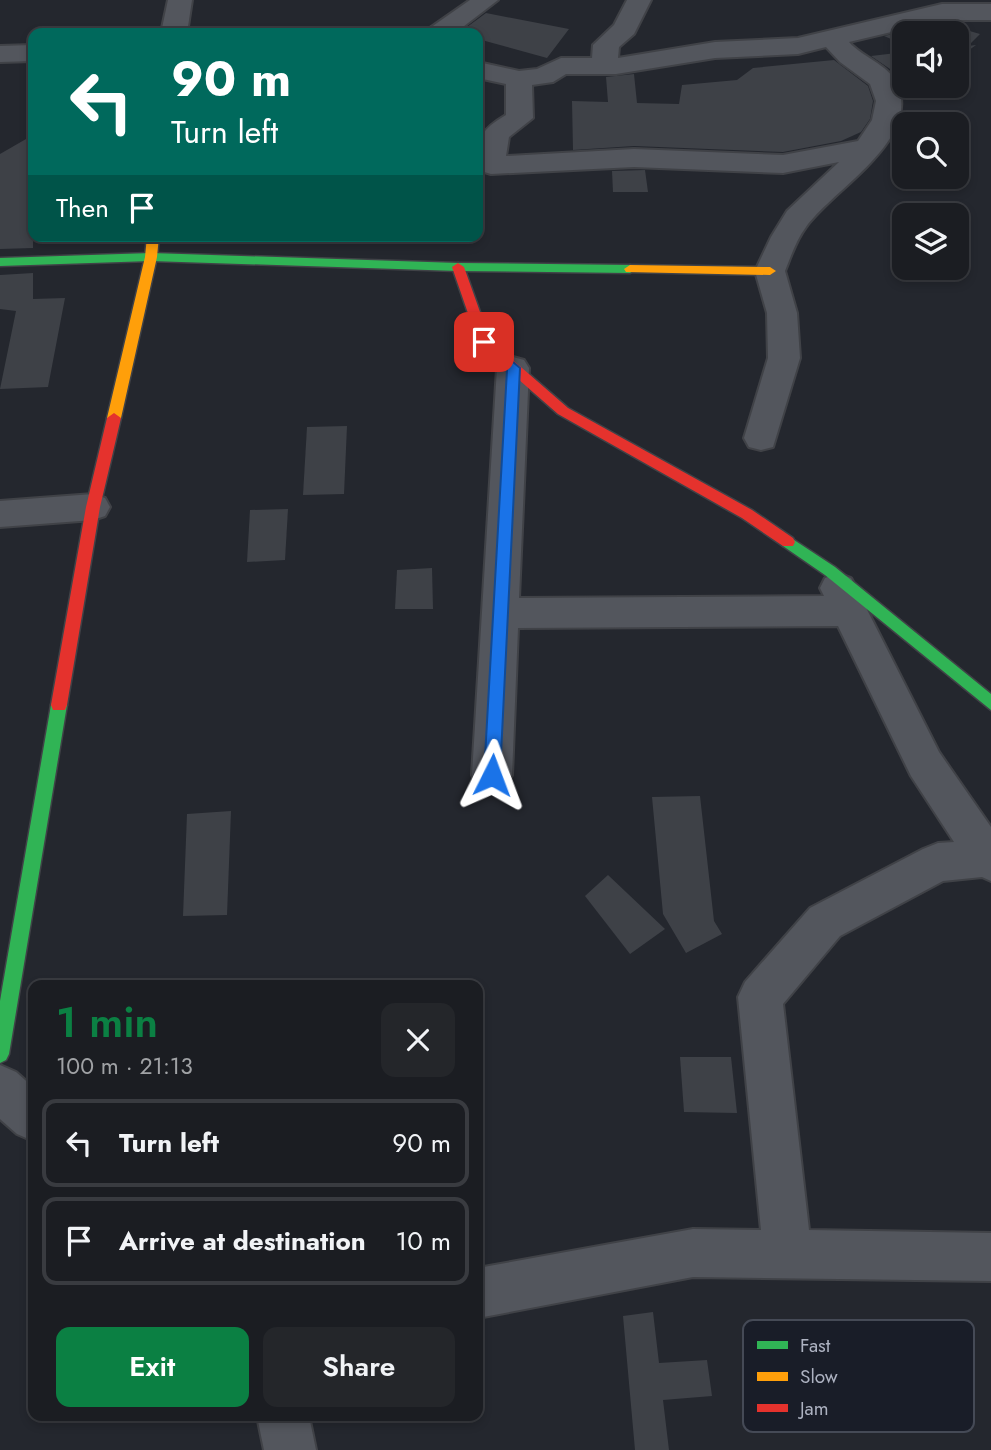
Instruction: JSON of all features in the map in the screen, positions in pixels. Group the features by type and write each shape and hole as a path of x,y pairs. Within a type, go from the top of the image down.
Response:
{"street":[{"path":"175,28 180,0"},
{"path":"446,28 486,0"},
{"path":"604,65 606,45 625,29 639,0"},
{"path":"483,71 519,79 544,76 561,66 616,66 715,50 798,47 942,12 991,12"},
{"path":"761,438 784,358 782,313 770,271 796,219 839,176 862,158 886,119 889,98 883,81 848,56 831,37"},
{"path":"0,54 28,53"},
{"path":"519,79 519,118 496,134 491,165 634,158 783,164 868,148"},
{"path":"0,1054 93,507 152,242"},
{"path":"0,262 151,257 458,267 770,271"},
{"path":"458,267 484,342 562,411 747,514 830,570 991,703"},
{"path":"492,775 513,368"},
{"path":"0,514 93,507"},
{"path":"830,570 925,764 990,860"},
{"path":"500,612 850,611"},
{"path":"788,1254 760,997 825,922 937,862 990,860"},
{"path":"0,1088 28,1113"},
{"path":"483,1292 693,1253 991,1257"},
{"path":"284,1421 290,1450"}],"building":[{"path":"486,13 569,29 547,58 483,40 483,28 466,28"},
{"path":"969,31 980,34 969,45"},
{"path":"892,54 892,73 890,69 871,56"},
{"path":"834,60 868,86 873,101 870,119 861,132 841,141 783,152 634,146 573,150 572,101 608,102 606,77 634,74 637,103 679,104 682,85 737,80 753,68"},
{"path":"28,138 28,242 33,242 33,248 0,249 0,154"},
{"path":"645,170 648,192 613,192 612,171"},
{"path":"33,273 33,299 65,298 48,387 0,389 16,311 0,309 0,275"},
{"path":"347,426 344,494 303,495 307,427"},
{"path":"288,509 285,560 247,562 250,510"},
{"path":"432,568 433,609 395,609 397,570"},
{"path":"700,796 714,921 722,934 686,953 663,914 652,797"},
{"path":"231,811 227,915 183,916 187,814"},
{"path":"608,875 665,929 630,954 585,896"},
{"path":"680,1057 731,1057 737,1113 684,1112"},
{"path":"653,1312 659,1363 707,1360 712,1396 663,1400 669,1450 635,1450 623,1316"}],"traffic: fast":[{"path":"0,262 151,257 458,267 630,269"},
{"path":"788,542 830,571 991,703"},
{"path":"0,1054 59,705"}],"traffic: slow":[{"path":"114,418 152,242"},
{"path":"630,269 770,271"}],"traffic: jam":[{"path":"458,267 484,342 563,411 747,514 788,542"},
{"path":"59,705 93,507 114,418"}],"route":[{"path":"484,342 513,368 492,775"}]}
